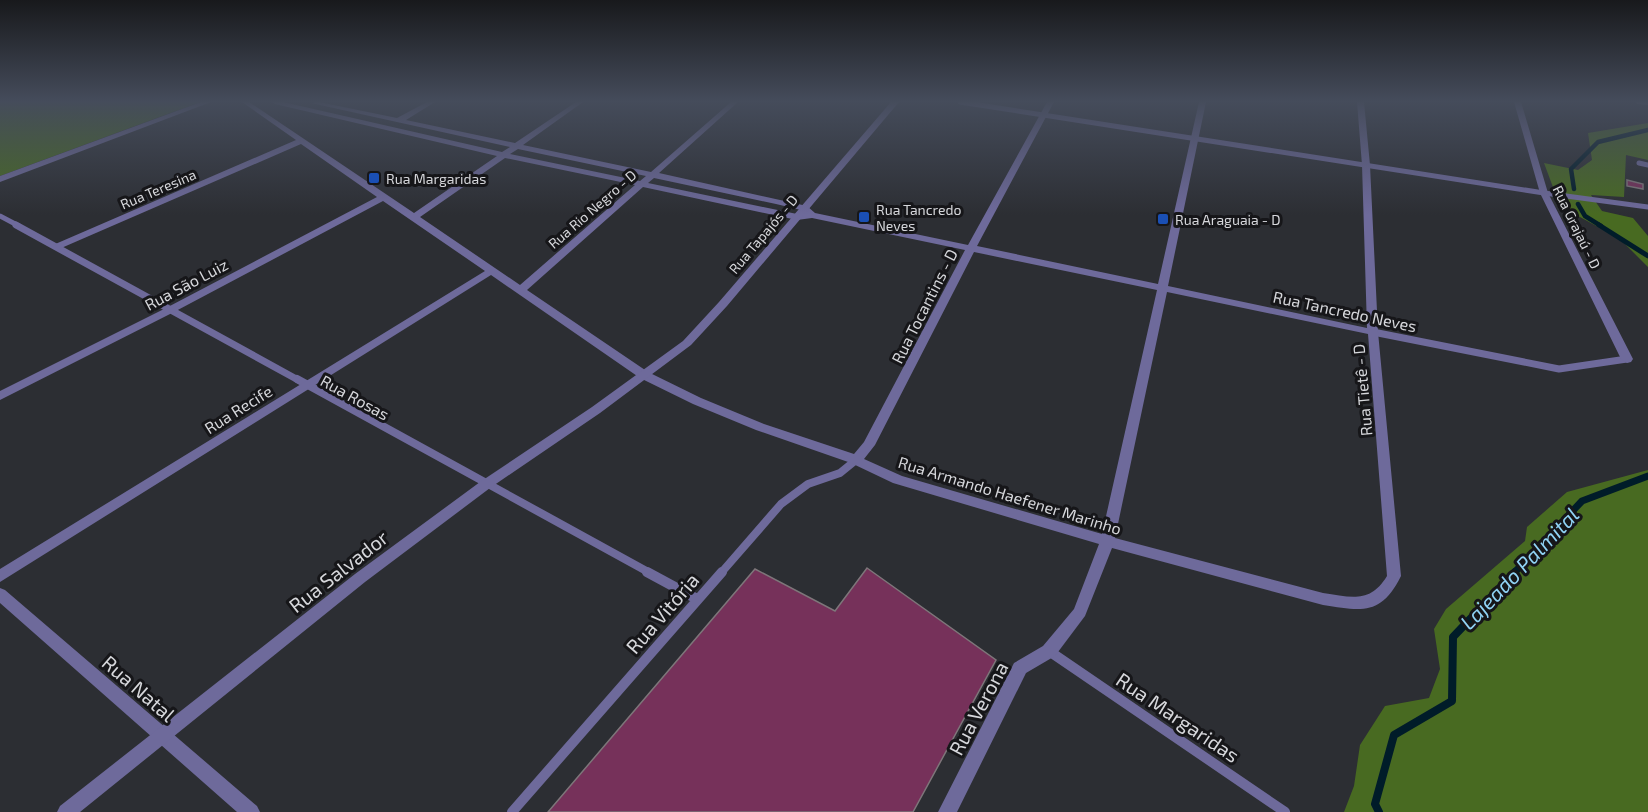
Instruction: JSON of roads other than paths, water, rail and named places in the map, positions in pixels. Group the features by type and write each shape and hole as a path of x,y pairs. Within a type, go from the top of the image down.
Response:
{"street":[{"path":"0,178 104,140"},
{"path":"303,140 644,375"},
{"name":"Rua Teresina","path":"56,247 303,140"},
{"name":"Rua Tancredo Neves","path":"438,140 796,217 808,212"},
{"name":"Rua Tancredo Neves","path":"487,140 971,248 1373,332"},
{"path":"414,217 525,140"},
{"name":"Rua Rio Negro - D","path":"521,290 692,140"},
{"name":"Rua Tapajós - D","path":"808,212 865,140"},
{"name":"Rua Tocantins - D","path":"856,460 869,445 1030,140"},
{"path":"1107,541 1195,140"},
{"name":"Rua Tietê - D","path":"1364,140 1373,332 1394,576 1379,599"},
{"name":"Rua Grajaú - D","path":"1528,140 1544,193 1627,359"},
{"name":"Rua São Luiz","path":"0,396 170,310 385,196"},
{"name":"Rua Tapajós - D","path":"644,375 687,343 796,217"},
{"name":"Rua Recife","path":"0,576 493,270"},
{"name":"Rua Armando Haefener Marinho","path":"644,375 749,423 856,460 898,480 1107,541 1323,599 1358,604 1379,599"},
{"name":"Rua Salvador","path":"66,812 360,578 485,485 644,375"},
{"name":"Rua Verona","path":"947,812 1020,668 1049,651 1080,612 1107,541"},
{"name":"Rua Natal","path":"0,594 251,812"}],"lane":[{"path":"1207,140 1544,193 1648,207"},
{"path":"1639,163 1648,165"},
{"name":"Rua Rosas","path":"0,216 485,485 697,599"},
{"name":"Rua Tancredo Neves","path":"1373,332 1560,369 1627,359"},
{"name":"Rua Vitória","path":"512,812 781,504 808,484 840,473 856,460"},
{"name":"Rua Margaridas","path":"1049,651 1285,812"}],"waterway":[{"name":"Lajeado Palmital","path":"1574,189 1571,169 1598,142 1607,140"},
{"name":"Lajeado Palmital","path":"1578,204 1585,216 1601,226"},
{"name":"Lajeado Palmital","path":"1599,225 1648,256"},
{"name":"Lajeado Palmital","path":"1514,573 1582,501 1648,476"},
{"name":"Lajeado Palmital","path":"1379,812 1375,804 1394,735 1452,701 1453,637 1515,572"}],"place":[{"name":"Rua Margaridas","path":"374,178"},
{"name":"Rua Tancredo Neves","path":"864,217"},
{"name":"Rua Araguaia - D","path":"1163,219"}]}
